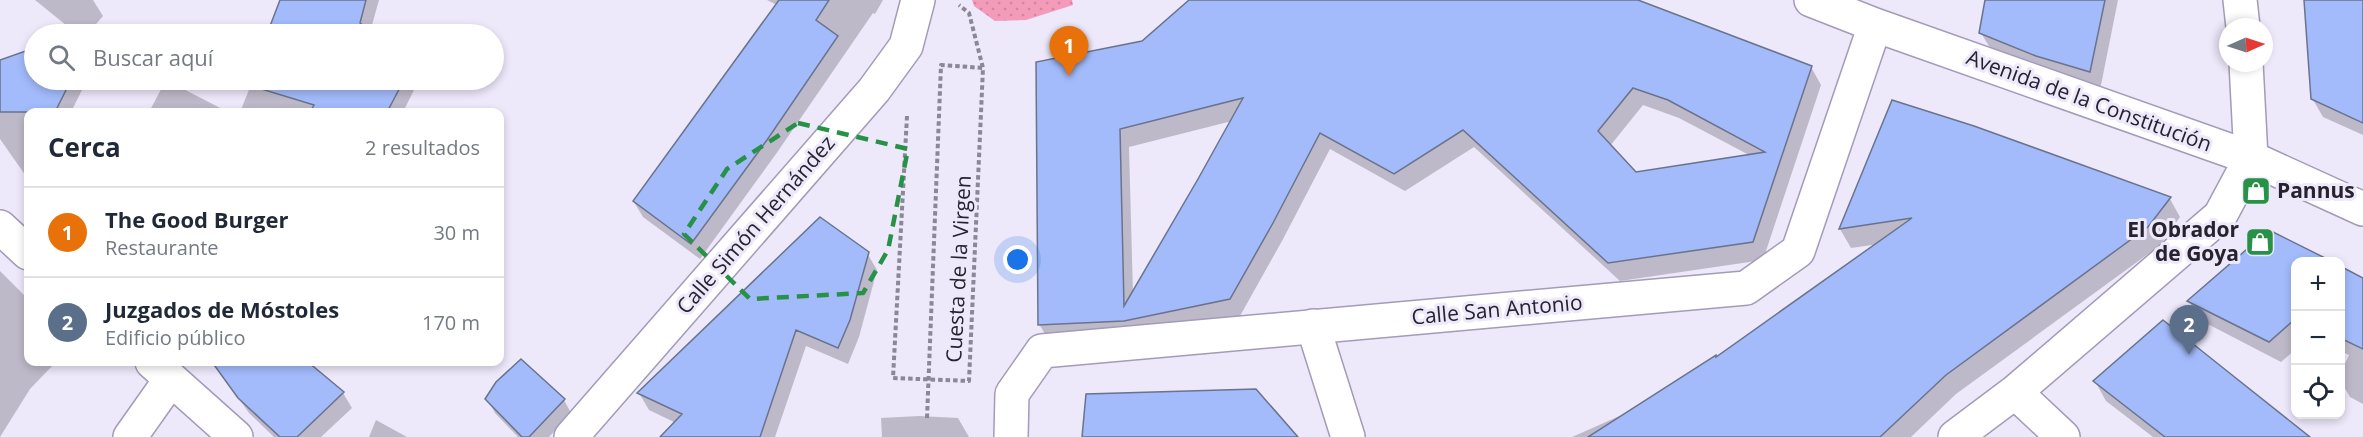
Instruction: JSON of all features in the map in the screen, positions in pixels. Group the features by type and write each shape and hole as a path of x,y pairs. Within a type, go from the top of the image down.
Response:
{"street":[{"name":"Calle Simón Hernández","path":"571,437 874,90 906,46 918,0"},
{"name":"Avenida de la Constitución","path":"1811,0 1875,25 2251,158 2363,210"},
{"path":"2240,0 2242,18"},
{"name":"Calle San Antonio","path":"1011,437 1012,394 1042,351 1746,288 1798,252 1875,25"},
{"path":"1955,437 2015,392 2220,216 2251,158 2246,72"},
{"path":"0,227 24,249"},
{"path":"1313,326 1348,437"},
{"path":"130,437 161,370 236,437"},
{"path":"2015,392 2063,437"}],"path":[{"name":"Cuesta de la Virgen","path":"874,90 907,107 893,378 969,381 983,68 969,13 952,0"},
{"path":"927,418 942,65 983,68"}],"highlighted area":[{"path":"798,123 908,149 888,250 863,293 750,299 684,234 727,169"}],"shaded area":[{"path":"972,0 1072,0 1073,5 1026,20 995,21 974,6"}],"building":[{"path":"280,0 366,0 361,24 271,24"},
{"path":"779,0 829,0 816,20 838,36 767,140 691,244 633,201"},
{"path":"1189,0 1638,0 1812,66 1753,242 1608,263 1463,130 1394,174 1320,133 1230,299 1124,321 1038,325 1036,62 1142,41","holes":["1633,88 1668,100 1765,152 1636,172 1598,131","1243,98 1198,179 1124,306 1120,129"]},
{"path":"1985,0 2105,0 2090,72 2036,56 1979,33"},
{"path":"2304,0 2363,0 2363,123 2311,99"},
{"path":"24,52 24,90 66,90 57,108 24,108 24,112 0,112 0,60"},
{"path":"264,90 399,90 389,108 312,108 314,105"},
{"path":"1892,100 1974,126 2171,197 2148,227 1946,375 1880,437 1588,437 1716,355 1716,357 1912,218 1839,229"},
{"path":"820,217 869,252 850,320 838,348 796,330 760,437 660,437 682,414 637,393"},
{"path":"2269,230 2323,257 2291,257 2291,323 2269,342 2187,301"},
{"path":"2345,269 2363,278 2363,349 2345,340"},
{"path":"2163,320 2310,437 2165,437 2093,381"},
{"path":"521,359 565,399 529,437 522,437 485,399 496,382"},
{"path":"215,366 313,366 344,392 297,437 280,437 238,398"},
{"path":"1256,389 1298,437 1082,437 1086,394"}],"place":[{"name":"The Good Burger","path":"1069,76"},
{"name":"Pannus","path":"2256,191"},
{"name":"El Obrador de Goya","path":"2260,242"},
{"name":"Juzgados de Móstoles","path":"2189,355"}]}
